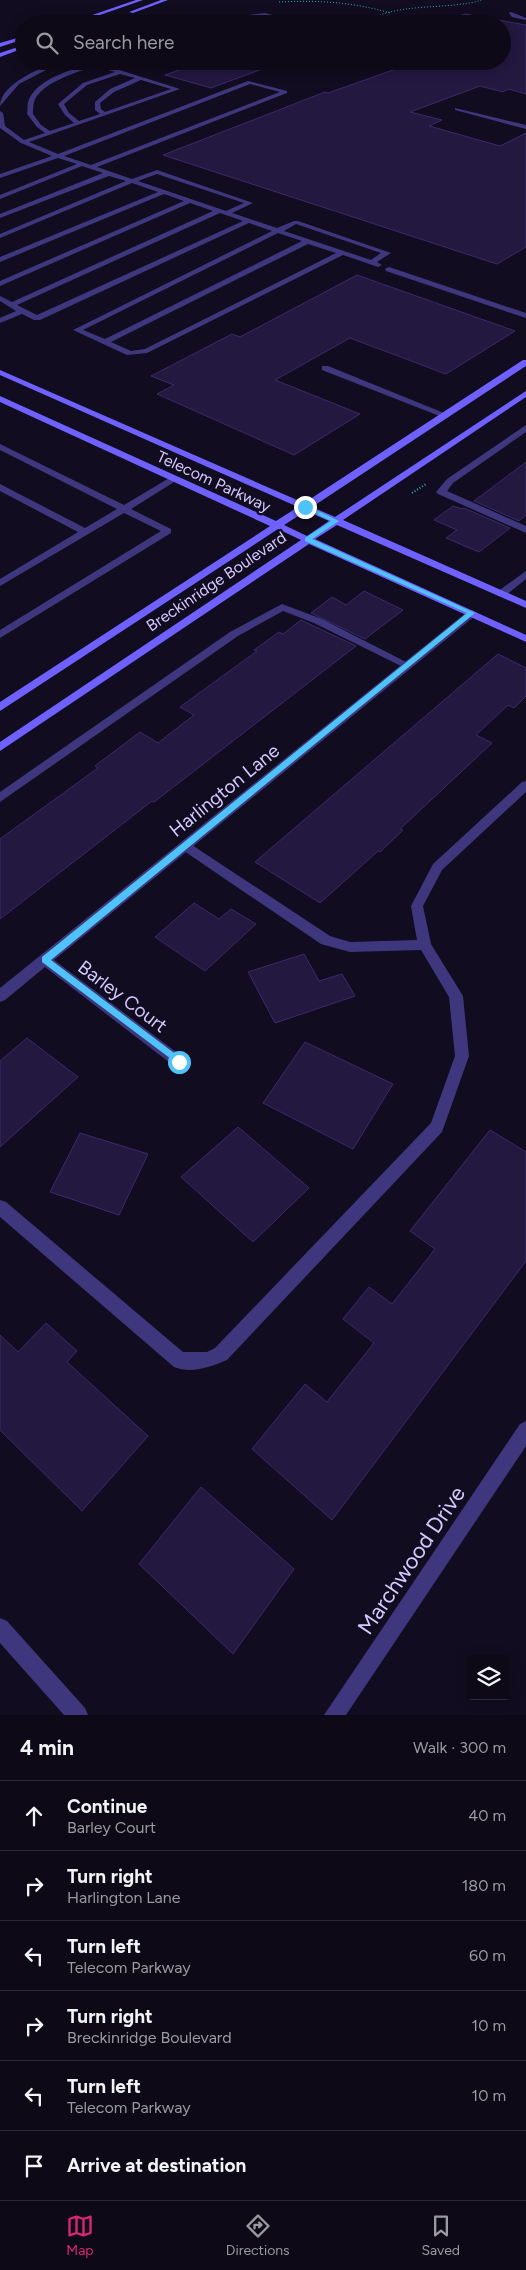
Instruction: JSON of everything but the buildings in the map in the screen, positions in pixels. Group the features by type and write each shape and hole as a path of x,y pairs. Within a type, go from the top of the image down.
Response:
{"street":[{"path":"96,15 141,0"},
{"path":"124,15 166,0"},
{"path":"511,13 514,16 526,19"},
{"path":"0,45 15,40"},
{"path":"0,55 15,49"},
{"path":"0,104 17,83 42,70"},
{"path":"50,133 39,126 30,114 32,100 45,86 64,75 78,70"},
{"path":"23,142 177,89 114,70"},
{"path":"78,123 67,114 61,104 85,84 120,72"},
{"path":"104,114 98,110 97,103 106,93 118,86 141,78"},
{"path":"0,176 58,156 250,82 285,92 92,167"},
{"path":"154,87 161,85"},
{"path":"135,96 138,103"},
{"path":"456,109 526,127"},
{"path":"0,113 2,127 23,142 58,156 219,210 249,221 277,230 374,264 387,253 296,222 277,230 77,330 130,353 147,351 342,253"},
{"path":"0,197 83,164"},
{"path":"0,236 157,172 250,203 227,213"},
{"path":"0,216 110,173"},
{"path":"0,260 164,192"},
{"path":"0,284 190,201"},
{"path":"10,304 219,210"},
{"path":"0,298 37,318 249,221"},
{"path":"105,342 308,241"},
{"path":"389,269 525,314"},
{"path":"0,321 22,311"},
{"name":"Breckinridge Boulevard","path":"0,707 526,362"},
{"path":"325,368 445,415"},
{"name":"Telecom Parkway","path":"0,372 526,605"},
{"name":"Breckinridge Boulevard","path":"0,747 526,392"},
{"name":"Telecom Parkway","path":"0,398 526,639"},
{"path":"526,428 450,481 441,492 526,530"},
{"path":"0,448 122,510 168,531 0,634"},
{"path":"0,583 174,479"},
{"path":"0,487 85,532"},
{"path":"501,594 526,574"},
{"path":"0,798 234,634 282,607 318,621 407,665"},
{"name":"Harlington Lane","path":"0,996 472,613"},
{"path":"0,1207 180,1361 208,1360 222,1354 436,1127 462,1056 456,996 425,945 417,906 437,867 526,785"},
{"path":"184,846 326,940 350,947 425,945"},
{"name":"Barley Court","path":"45,960 179,1062"},
{"name":"Marchwood Drive","path":"334,1715 526,1430"},
{"path":"0,1628 78,1715"}],"path":[{"path":"382,15 414,10 462,7 482,0"},
{"path":"275,2 333,2 365,6 390,13"}],"route":[{"path":"179,1062 45,960 472,613 307,540 336,521 305,507"}]}
